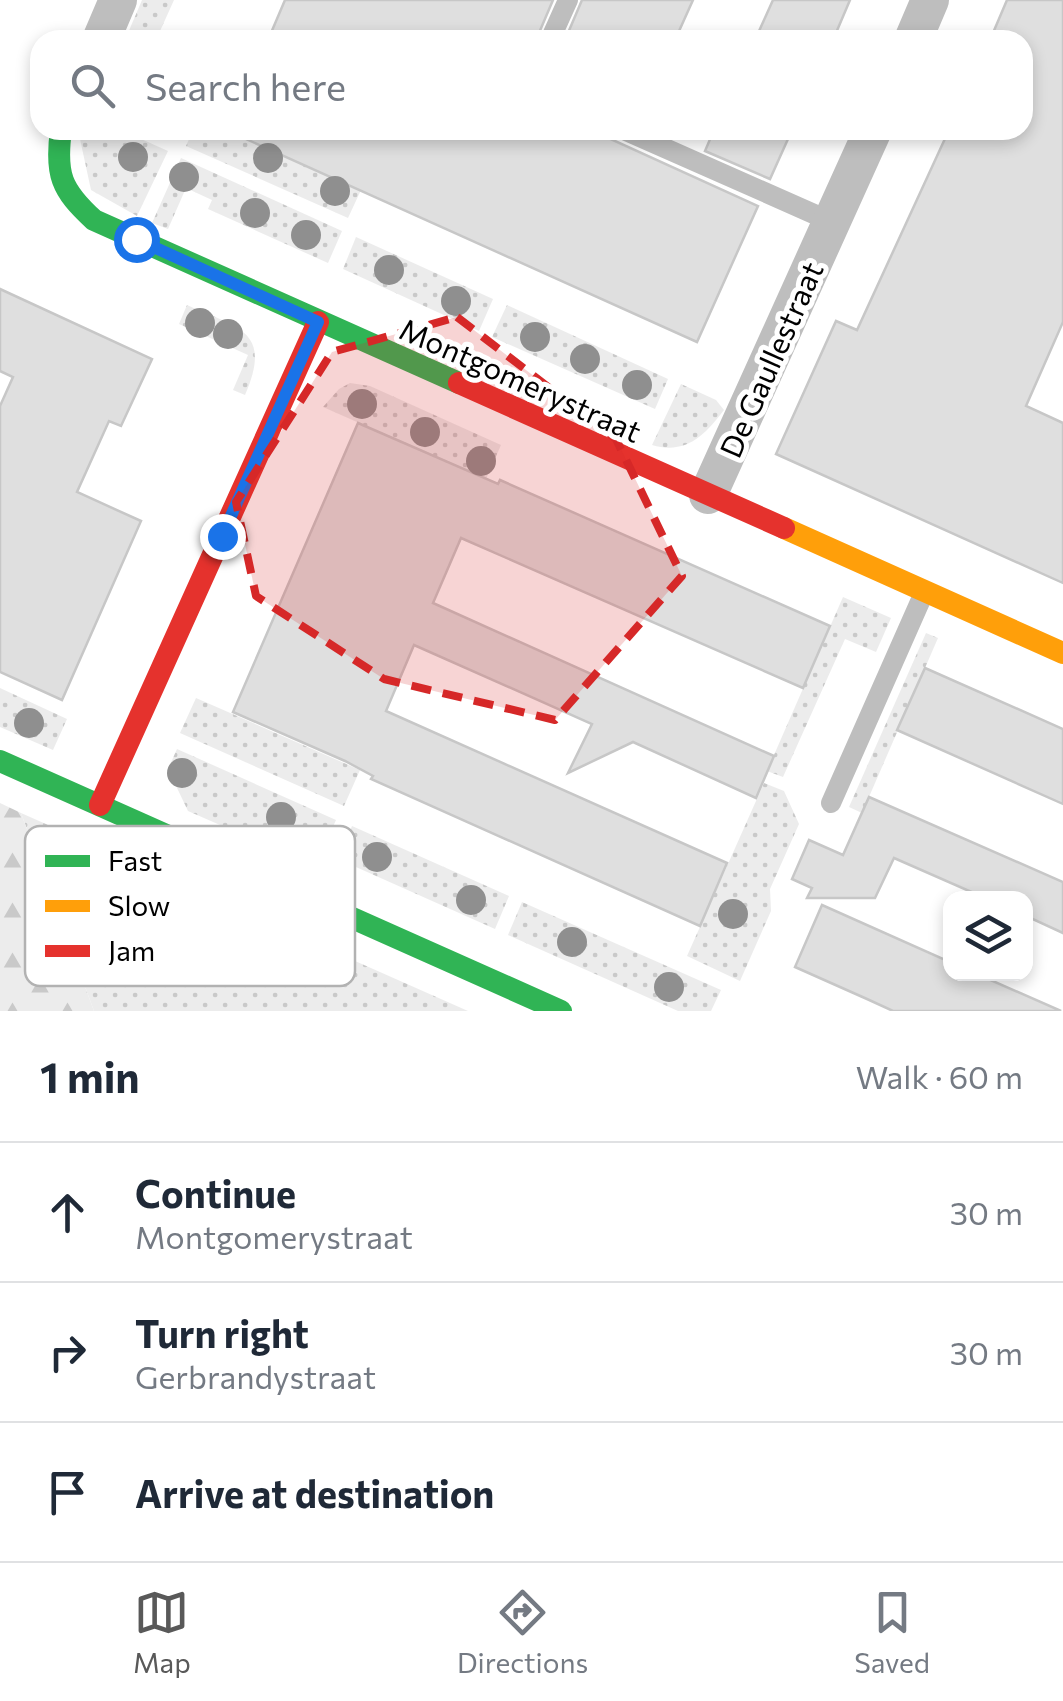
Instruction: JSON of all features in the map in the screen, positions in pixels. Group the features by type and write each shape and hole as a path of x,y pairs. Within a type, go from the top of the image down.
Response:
{"street":[{"path":"105,30 118,0"},
{"path":"917,30 930,0"},
{"name":"Montgomerystraat","path":"59,140 58,178 72,200 94,220 1063,652"},
{"name":"De Gaullestraat","path":"708,495 869,140"},
{"path":"100,805 318,322"},
{"path":"0,760 147,826"},
{"path":"355,919 561,1011"}],"lane":[{"path":"554,30 568,0"},
{"path":"647,140 832,222"},
{"path":"831,803 925,592"}],"highlighted area":[{"path":"457,317 616,439 682,576 555,720 384,679 256,596 236,502 332,352"}],"green space":[{"path":"142,0 174,0 160,30 129,30"},
{"path":"80,140 143,140 168,151 137,216 91,190"},
{"path":"189,140 248,140 361,190 348,218 186,146"},
{"path":"181,158 342,231 328,263 208,209 212,200 186,188 168,229 152,223"},
{"path":"356,237 493,299 479,331 343,269"},
{"path":"187,305 246,334 255,357 245,395 233,390 248,355 179,324"},
{"path":"507,305 668,379 655,409 492,337"},
{"path":"350,383 370,386 501,445 486,479 323,407"},
{"path":"681,384 716,400 724,410 694,441 675,447 652,445"},
{"path":"843,597 891,618 876,652 845,639 783,777 767,771"},
{"path":"926,633 938,638 862,813 849,807"},
{"path":"0,688 67,719 53,750 0,727"},
{"path":"196,698 360,770 344,806 180,733"},
{"path":"177,749 336,820 333,826 222,826 188,811 168,769"},
{"path":"764,783 784,791 799,824 770,889 771,911 740,981 687,956"},
{"path":"0,803 21,813 26,826 25,986 85,986 94,1011 0,1011"},
{"path":"21,813 50,826 26,826"},
{"path":"355,827 509,896 495,929 355,867"},
{"path":"522,902 721,990 711,1011 678,1011 508,935"},
{"path":"355,961 468,1011 94,1011 85,986 355,986"}],"building":[{"path":"285,0 553,0 540,30 272,30"},
{"path":"582,0 693,0 680,30 569,30"},
{"path":"773,0 850,0 837,30 760,30"},
{"path":"1007,0 1063,0 1063,322 1026,406 1063,423 1063,583 776,454 836,321 857,330 944,140 1033,140 1033,30 994,30"},
{"path":"248,140 613,140 758,206 697,342"},
{"path":"710,140 788,140 770,179 705,151"},
{"path":"0,289 152,359 121,426 109,421 77,492 141,521 62,700 0,672 0,406 13,377 0,371"},
{"path":"358,423 498,484 500,480 830,626 803,688 461,538 433,603 774,756 756,798 633,742 568,773 592,724 414,645 386,711 727,863 700,926 371,779 373,776 345,761 233,712"},
{"path":"925,668 1063,729 1063,804 897,730"},
{"path":"869,797 1063,882 1063,933 1033,919 1033,891 969,891 894,858 875,898 807,898 812,888 792,879 809,840 843,855"},
{"path":"822,905 943,959 943,981 993,981 1061,1011 893,1011 795,967"}],"traffic: fast":[{"path":"60,140 60,170 67,190 94,220 459,383"},
{"path":"0,761 146,826"},
{"path":"355,919 561,1011"}],"traffic: slow":[{"path":"784,528 1063,653"}],"traffic: jam":[{"path":"100,805 318,322"},
{"path":"459,383 784,528"}],"route":[{"path":"136,239 318,322 222,536"}]}
